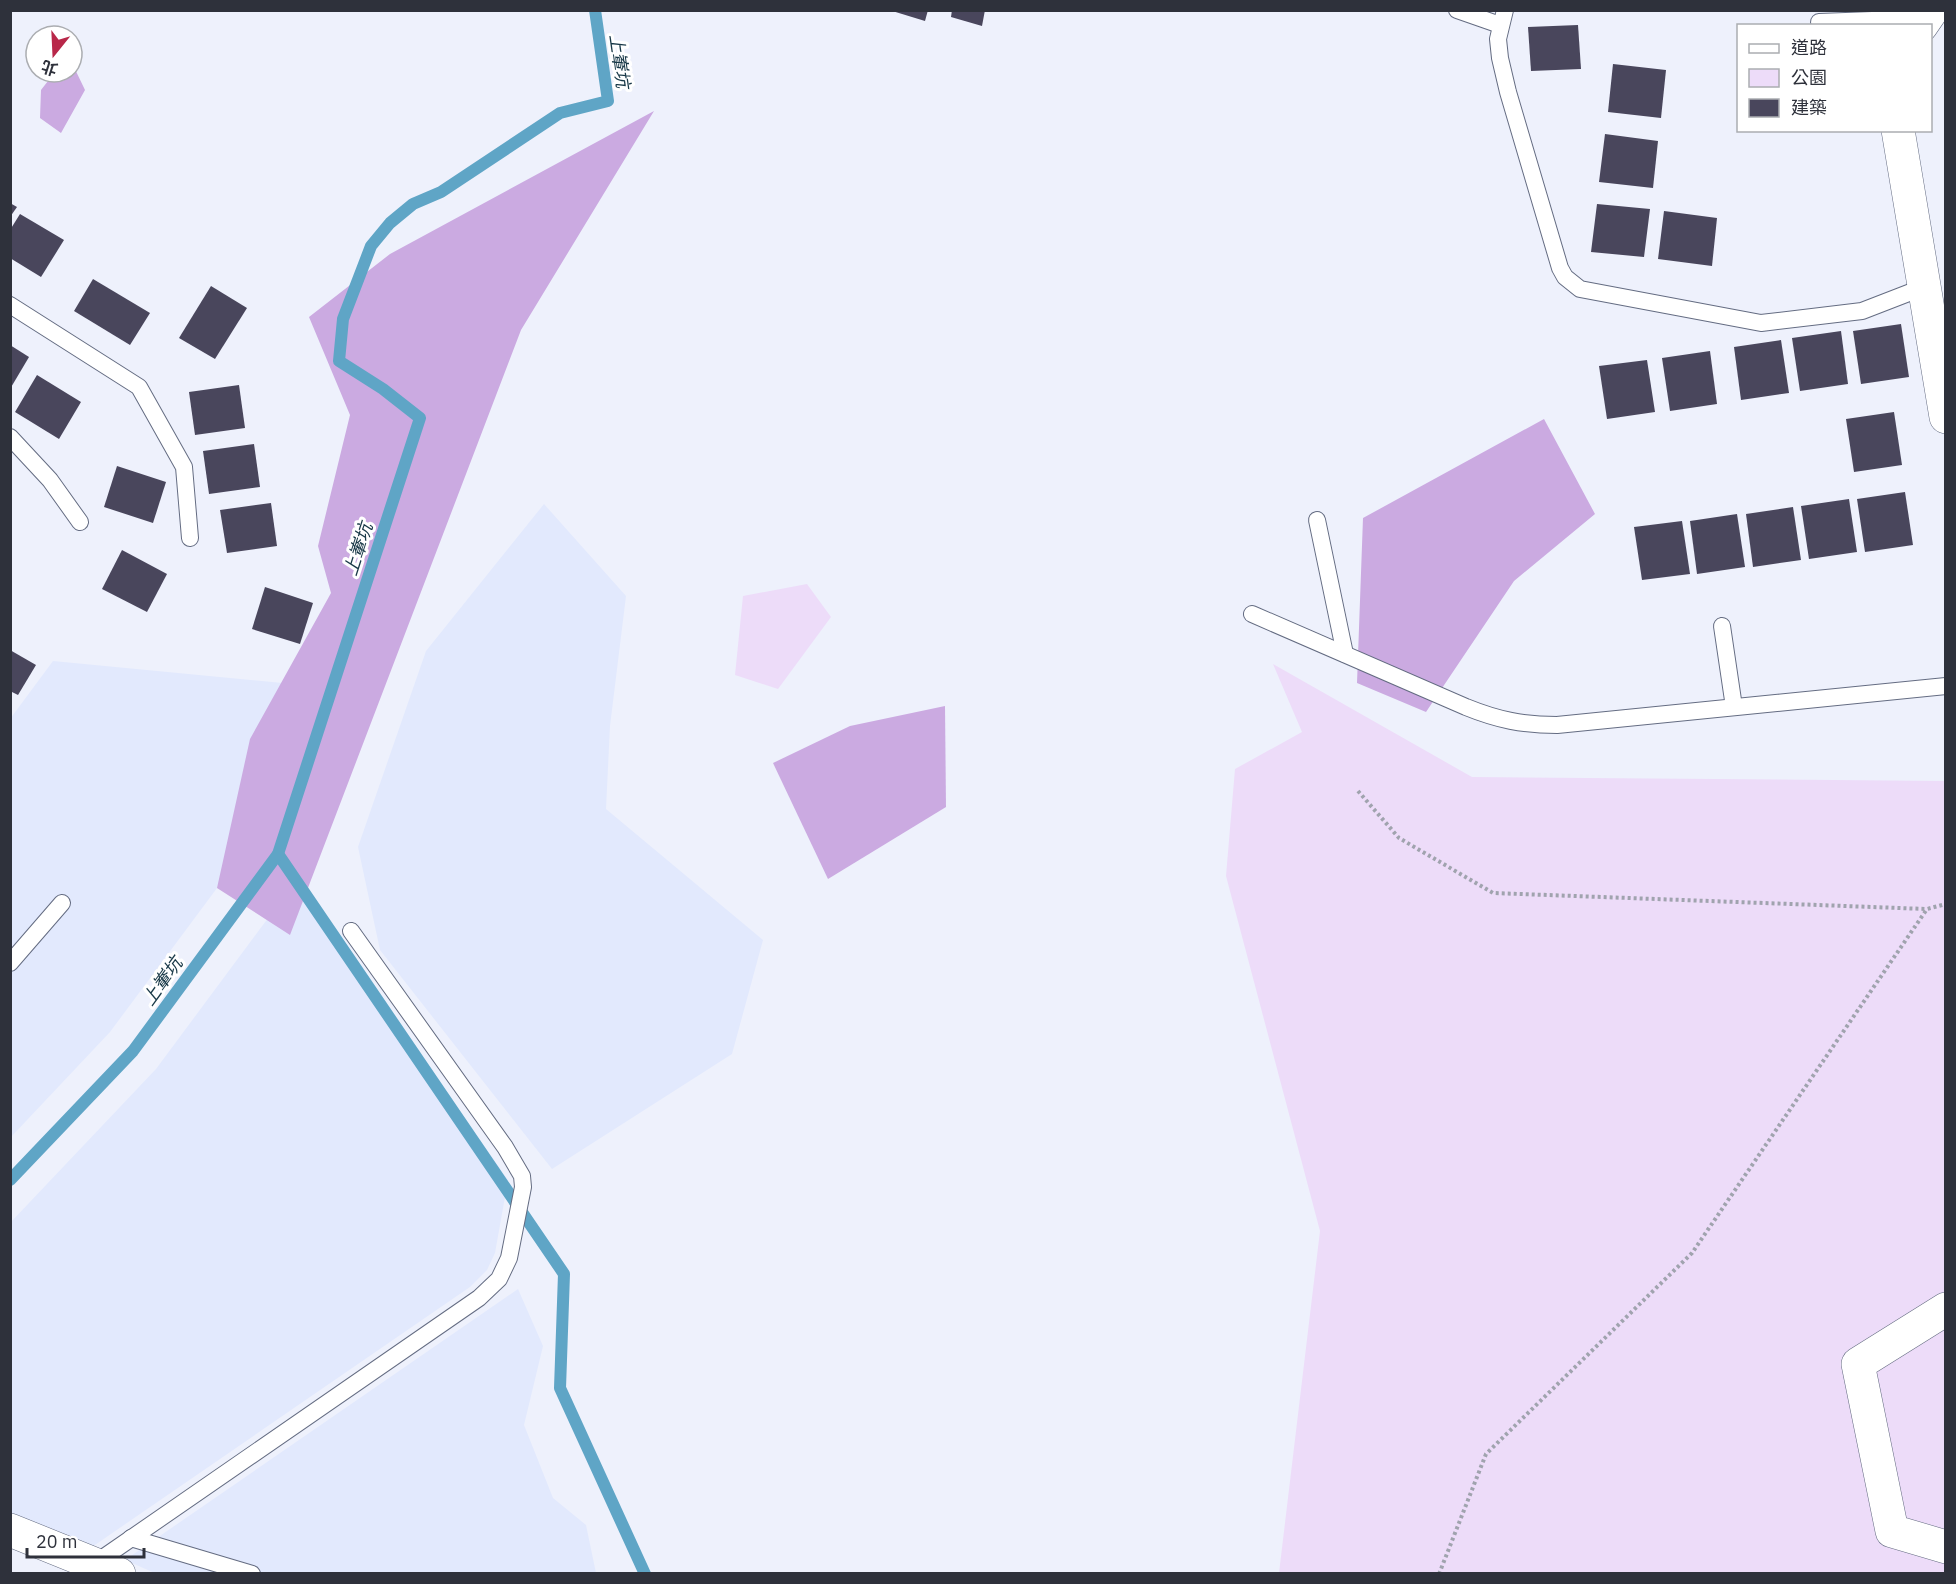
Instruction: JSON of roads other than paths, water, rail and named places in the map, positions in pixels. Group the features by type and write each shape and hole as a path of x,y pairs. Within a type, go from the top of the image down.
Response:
{"street":[{"path":"1898,132 1946,417"},
{"path":"1946,1309 1858,1364 1892,1531 1946,1547"},
{"path":"10,1530 106,1569"}],"lane":[{"path":"1457,10 1503,18 1498,39 1508,92 1560,268 1565,277 1580,289 1761,323 1862,311 1924,287"},
{"path":"1819,22 1926,18"},
{"path":"10,305 139,387 184,466 190,538"},
{"path":"10,436 50,480 80,522"},
{"path":"1317,520 1345,654"},
{"path":"1252,614 1497,719 1532,725 1557,725 1946,686"},
{"path":"1722,626 1734,707"},
{"path":"10,963 62,903"},
{"path":"106,1569 131,1538 480,1298 499,1279 509,1258 523,1187 522,1176 505,1148 351,931"},
{"path":"131,1538 252,1574"}],"waterway":[{"name":"上輋坑","path":"10,1180 133,1051 278,854 420,418 383,389 339,361 343,319 371,246 390,223 413,204 441,192 560,113 608,101 595,10"},
{"path":"278,854 564,1274 560,1388 645,1574"}]}
